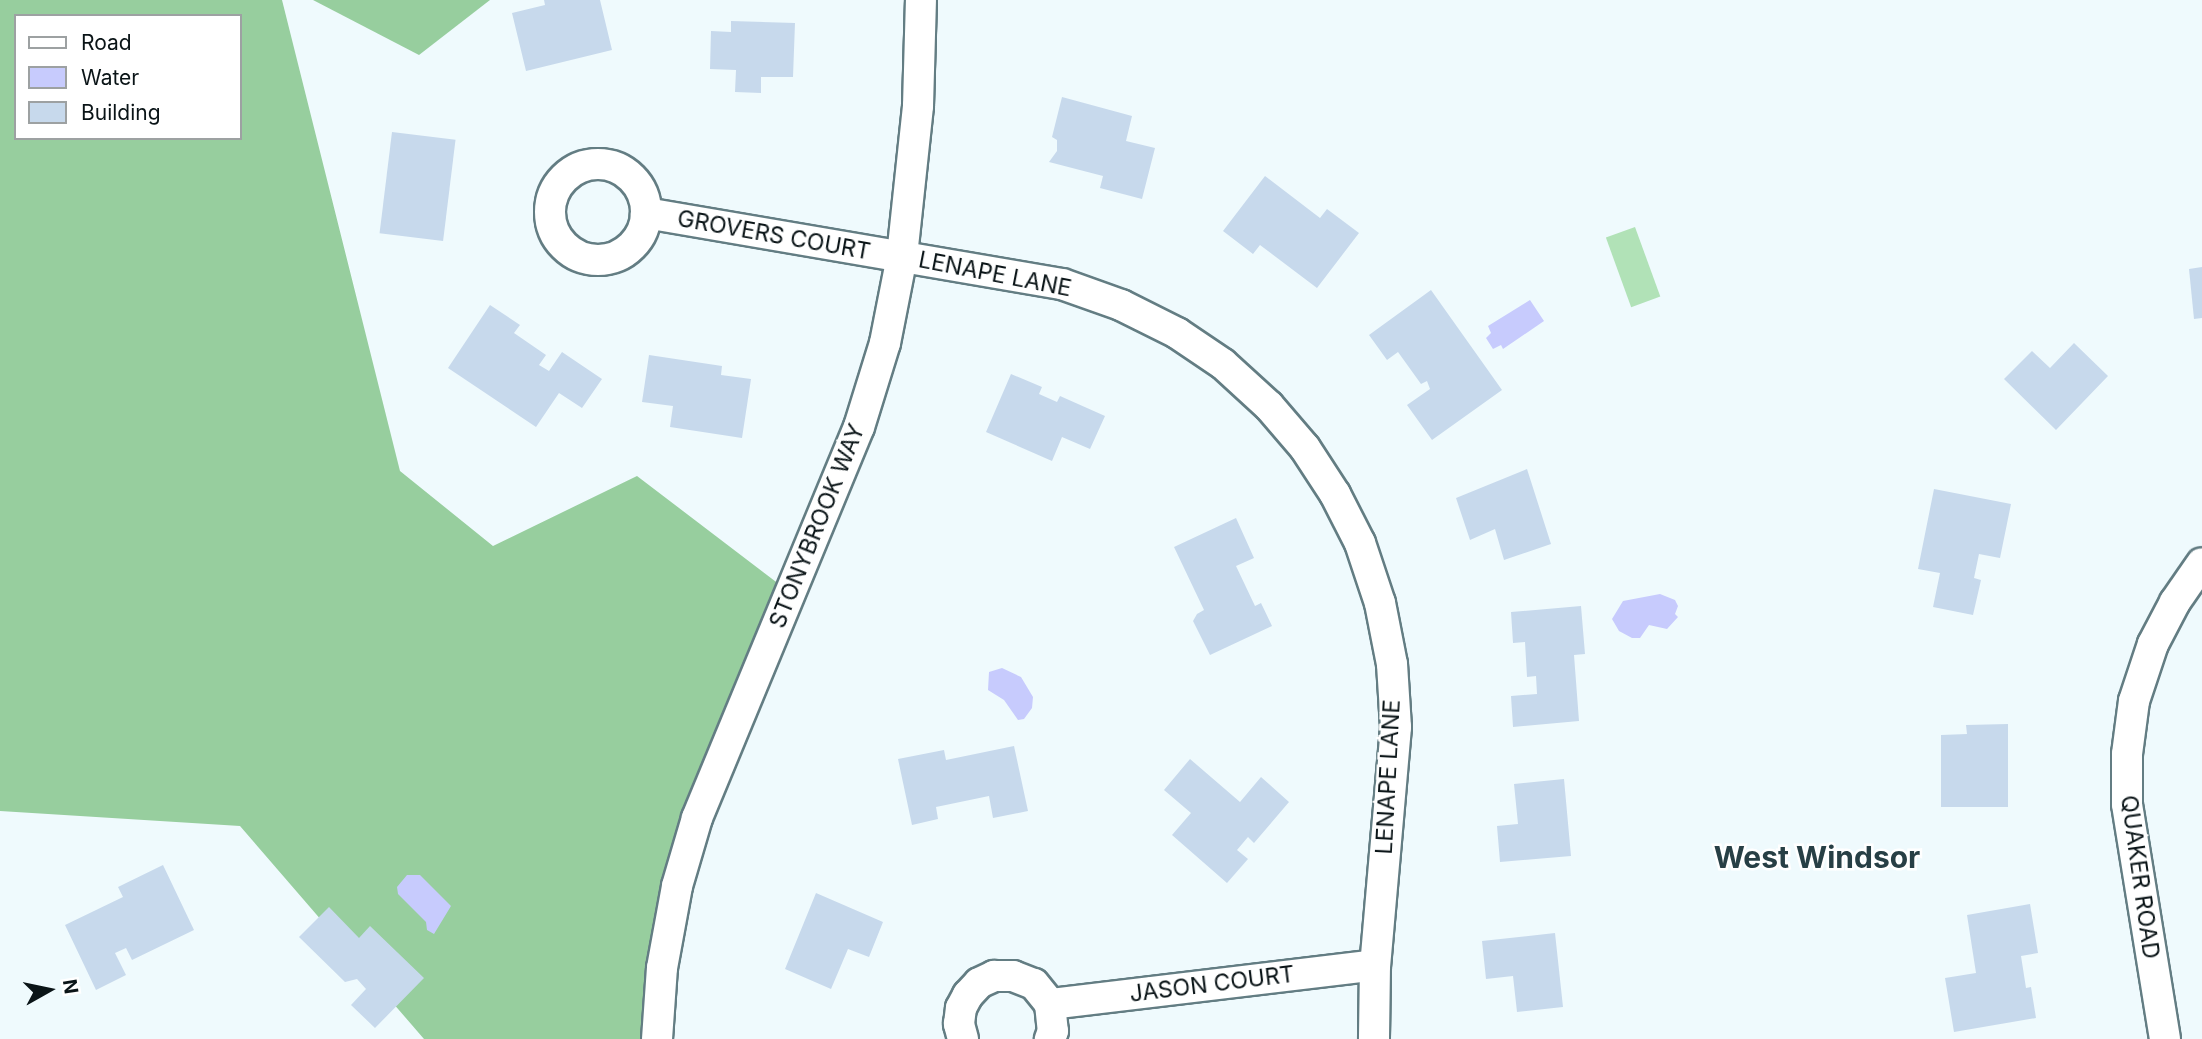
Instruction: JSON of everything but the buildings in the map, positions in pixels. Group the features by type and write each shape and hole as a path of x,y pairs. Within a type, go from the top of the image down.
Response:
{"street":[{"name":"STONYBROOK WAY","path":"657,1039 664,954 677,886 697,818 859,427 885,343 902,256 918,106 921,0"},
{"name":"GROVERS COURT","path":"646,213 902,256"},
{"name":"LENAPE LANE","path":"902,256 1062,284 1121,305 1177,333 1223,364 1269,406 1305,448 1335,494 1360,543 1380,603 1392,664 1395,727 1375,965 1374,1039"},
{"name":"QUAKER ROAD","path":"2165,1039 2127,804 2127,754 2134,701 2153,645 2175,602 2202,563"},
{"name":"JASON COURT","path":"1050,1004 1375,965"},
{"path":"963,1039 959,1024 964,1002 979,984 994,976 1013,976 1034,984 1050,1004 1053,1031 1050,1039"}],"green space":[{"path":"0,0 282,0 400,471 493,546 637,476 792,594 692,831 661,1039 424,1039 240,826 0,811"},
{"path":"313,0 490,0 419,55"},
{"path":"1635,227 1660,297 1631,307 1606,238"}],"water":[{"path":"1530,300 1544,321 1503,349 1501,345 1493,349 1486,338 1491,333 1488,326"},
{"path":"1660,594 1675,600 1678,606 1675,614 1678,617 1667,629 1649,625 1640,638 1632,638 1619,631 1612,619 1623,601"},
{"path":"1002,668 1021,677 1033,697 1032,708 1024,719 1018,720 1004,700 988,690 989,672"},
{"path":"407,875 420,875 451,906 434,934 427,930 426,922 398,894 397,887"}],"district":[{"name":"West Windsor","path":"1817,857"}]}
